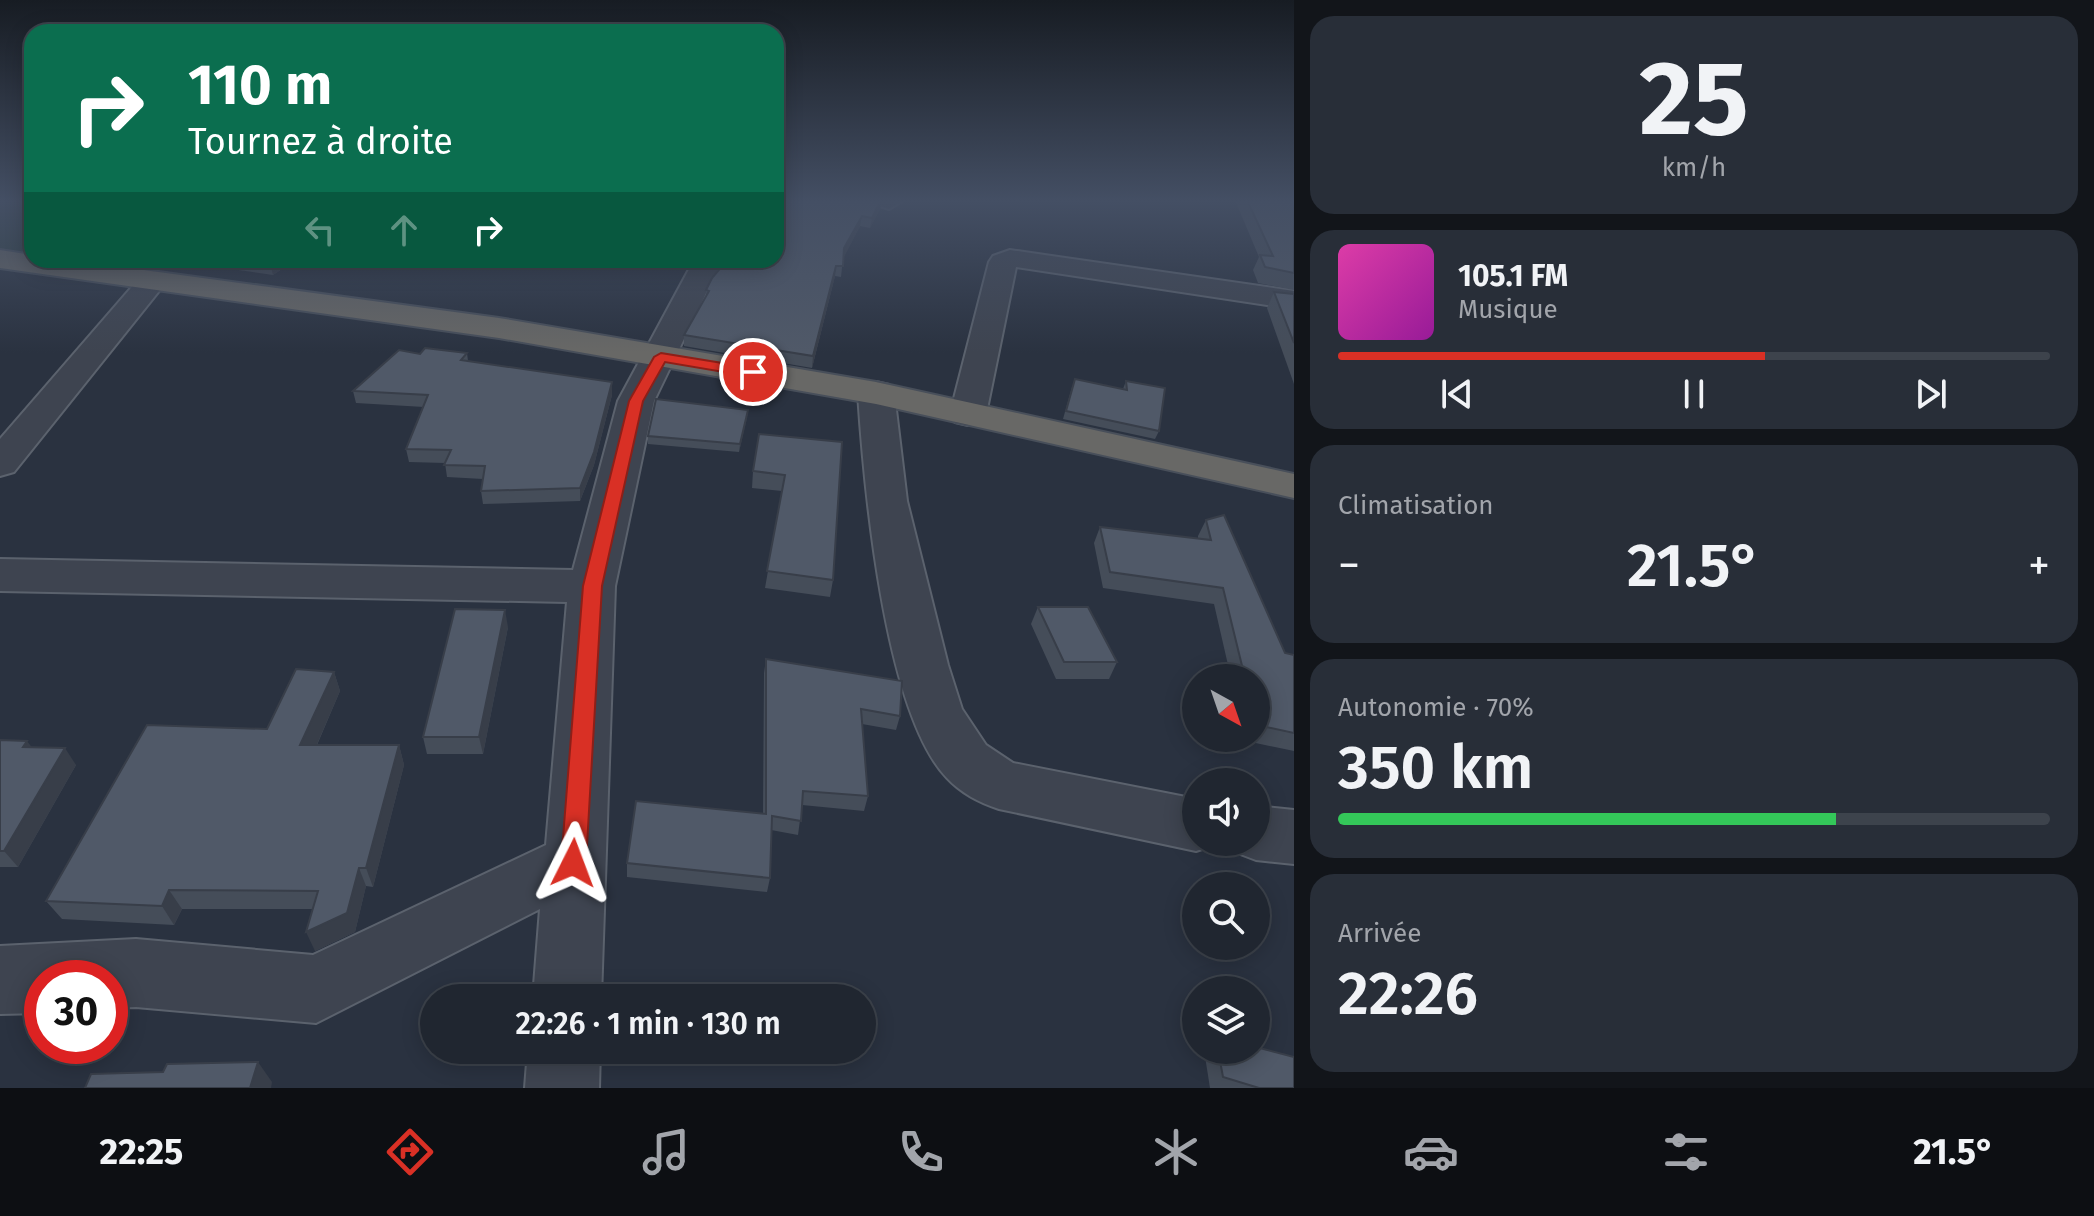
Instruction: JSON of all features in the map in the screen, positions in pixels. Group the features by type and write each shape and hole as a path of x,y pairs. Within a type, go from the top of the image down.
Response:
{"highway":[{"path":"4,260 24,263"},
{"path":"64,268 499,328 876,393 1294,486"}],"street":[{"path":"968,414 1003,262 1010,258 1294,300"},
{"path":"568,984 592,586 636,401 704,268"},
{"path":"0,464 153,280"},
{"path":"876,393 886,501 923,665 937,716 966,761 999,785 1182,822"},
{"path":"0,575 592,586"},
{"path":"1270,834 1294,837"},
{"path":"128,973 316,989 448,921 573,863"},
{"path":"0,980 24,979"},
{"path":"562,1088 563,1064"}],"building":[{"path":"784,251 844,251 843,266 836,266 813,356 684,335 709,291 706,290 720,268 784,268"},
{"path":"1271,251 1294,251 1294,273 1265,267 1260,255 1273,256"},
{"path":"1274,292 1294,294 1294,343"},
{"path":"425,348 467,353 461,360 612,382 594,452 580,488 481,491 485,466 444,465 451,450 406,449 428,395 353,391 399,350 420,354"},
{"path":"1075,379 1127,390 1126,381 1165,388 1159,431 1066,411"},
{"path":"656,399 748,410 740,444 648,436"},
{"path":"759,434 842,442 833,580 767,571 785,475 753,471"},
{"path":"1224,515 1285,653 1294,655 1294,733 1270,728 1270,664 1242,664 1223,588 1110,572 1100,527 1211,540 1206,520"},
{"path":"1038,607 1088,607 1117,662 1064,662"},
{"path":"455,609 505,610 479,737 423,737"},
{"path":"766,659 902,681 900,716 861,709 868,796 803,791 801,821 772,816 770,878 627,863 636,801 766,814"},
{"path":"296,669 334,672 300,745 399,745 366,868 359,868 347,913 306,932 318,891 169,890 162,906 46,901 147,725 267,729"},
{"path":"0,740 27,741 23,747 65,748 4,851 0,851"},
{"path":"1270,1051 1294,1057 1294,1088 1259,1088 1223,1077 1221,1064 1270,1064"},
{"path":"258,1062 250,1088 85,1088 91,1074 163,1072 167,1064"}],"route":[{"path":"573,863 592,586 636,401 661,357 753,372"}]}
